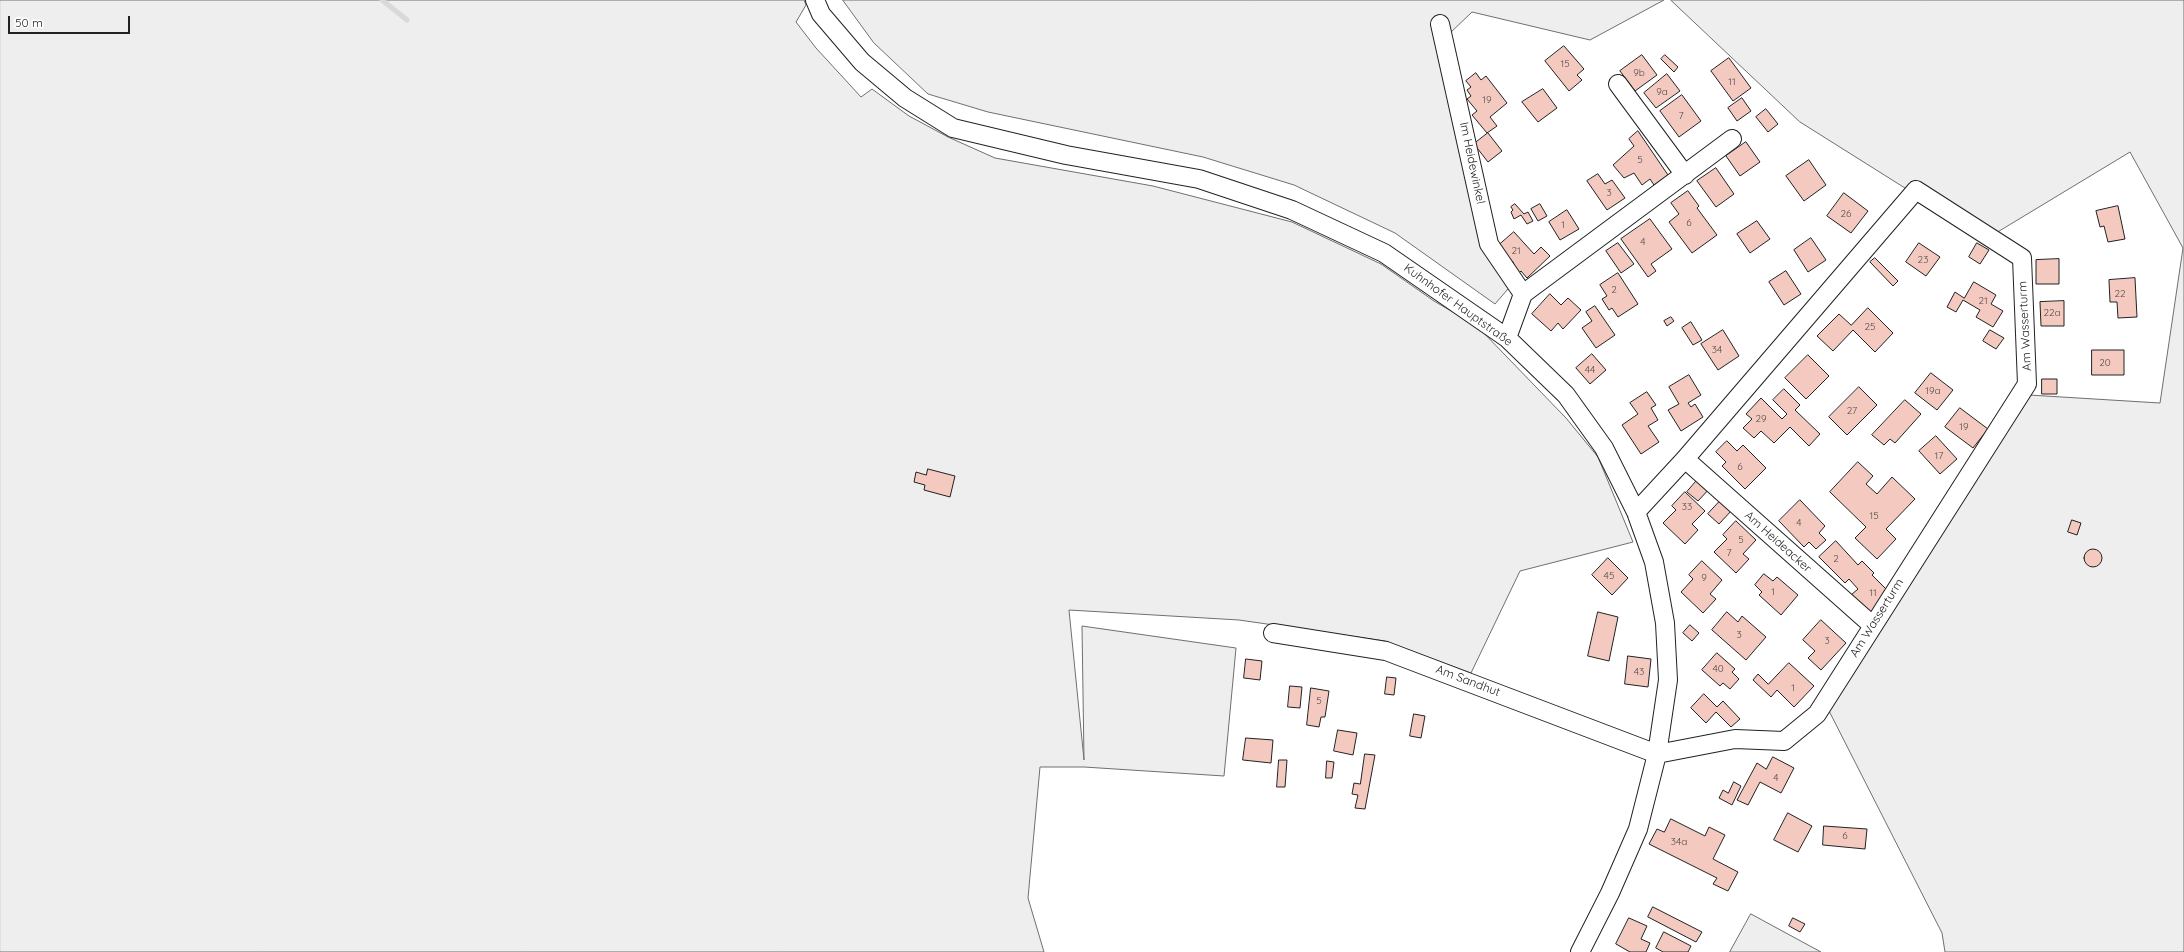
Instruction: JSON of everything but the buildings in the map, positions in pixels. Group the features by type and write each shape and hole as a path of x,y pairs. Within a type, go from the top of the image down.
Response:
{"street":[{"name":"Kuhnhofer Hauptstraße","path":"815,0 821,14 862,62 905,98 953,128 1066,155 1199,179 1292,210 1384,252 1507,338 1566,395 1604,448 1636,512 1654,562 1665,623 1668,680 1657,754 1638,830 1610,893 1580,952"},
{"name":"Im Heidewinkel","path":"1440,24 1489,244 1524,294"},
{"path":"1618,84 1684,175"},
{"path":"1507,338 1524,294 1732,140"},
{"name":"Am Wasserturm","path":"1636,512 1685,459 1916,190 2022,258 2027,384 1817,714 1784,741 1735,739 1657,754"},
{"name":"Am Heideacker","path":"1685,459 1872,626"},
{"name":"Am Sandhut","path":"1273,633 1386,651 1657,754"}],"shaded area":[{"path":"0,0 804,0 806,5 796,22 816,48 861,97 872,89 909,116 948,137 995,158 1153,186 1292,222 1381,264 1434,301 1477,326 1566,418 1598,457 1633,542 1520,571 1471,673 1385,641 1239,620 1069,610 1084,760 1082,626 1236,648 1224,776 1084,767 1040,767 1028,898 1044,952 0,952"},
{"path":"843,0 1664,0 1590,40 1472,12 1448,35 1484,246 1514,282 1495,304 1395,233 1294,185 1203,157 988,112 928,94 874,43"},
{"path":"1671,0 2184,0 2184,952 1945,952 1942,933 1826,705 2029,395 2160,403 2183,248 2130,152 1986,239 1800,122"},
{"path":"1751,914 1821,952 1730,952"}],"waterway":[{"path":"382,0 407,20"}]}
